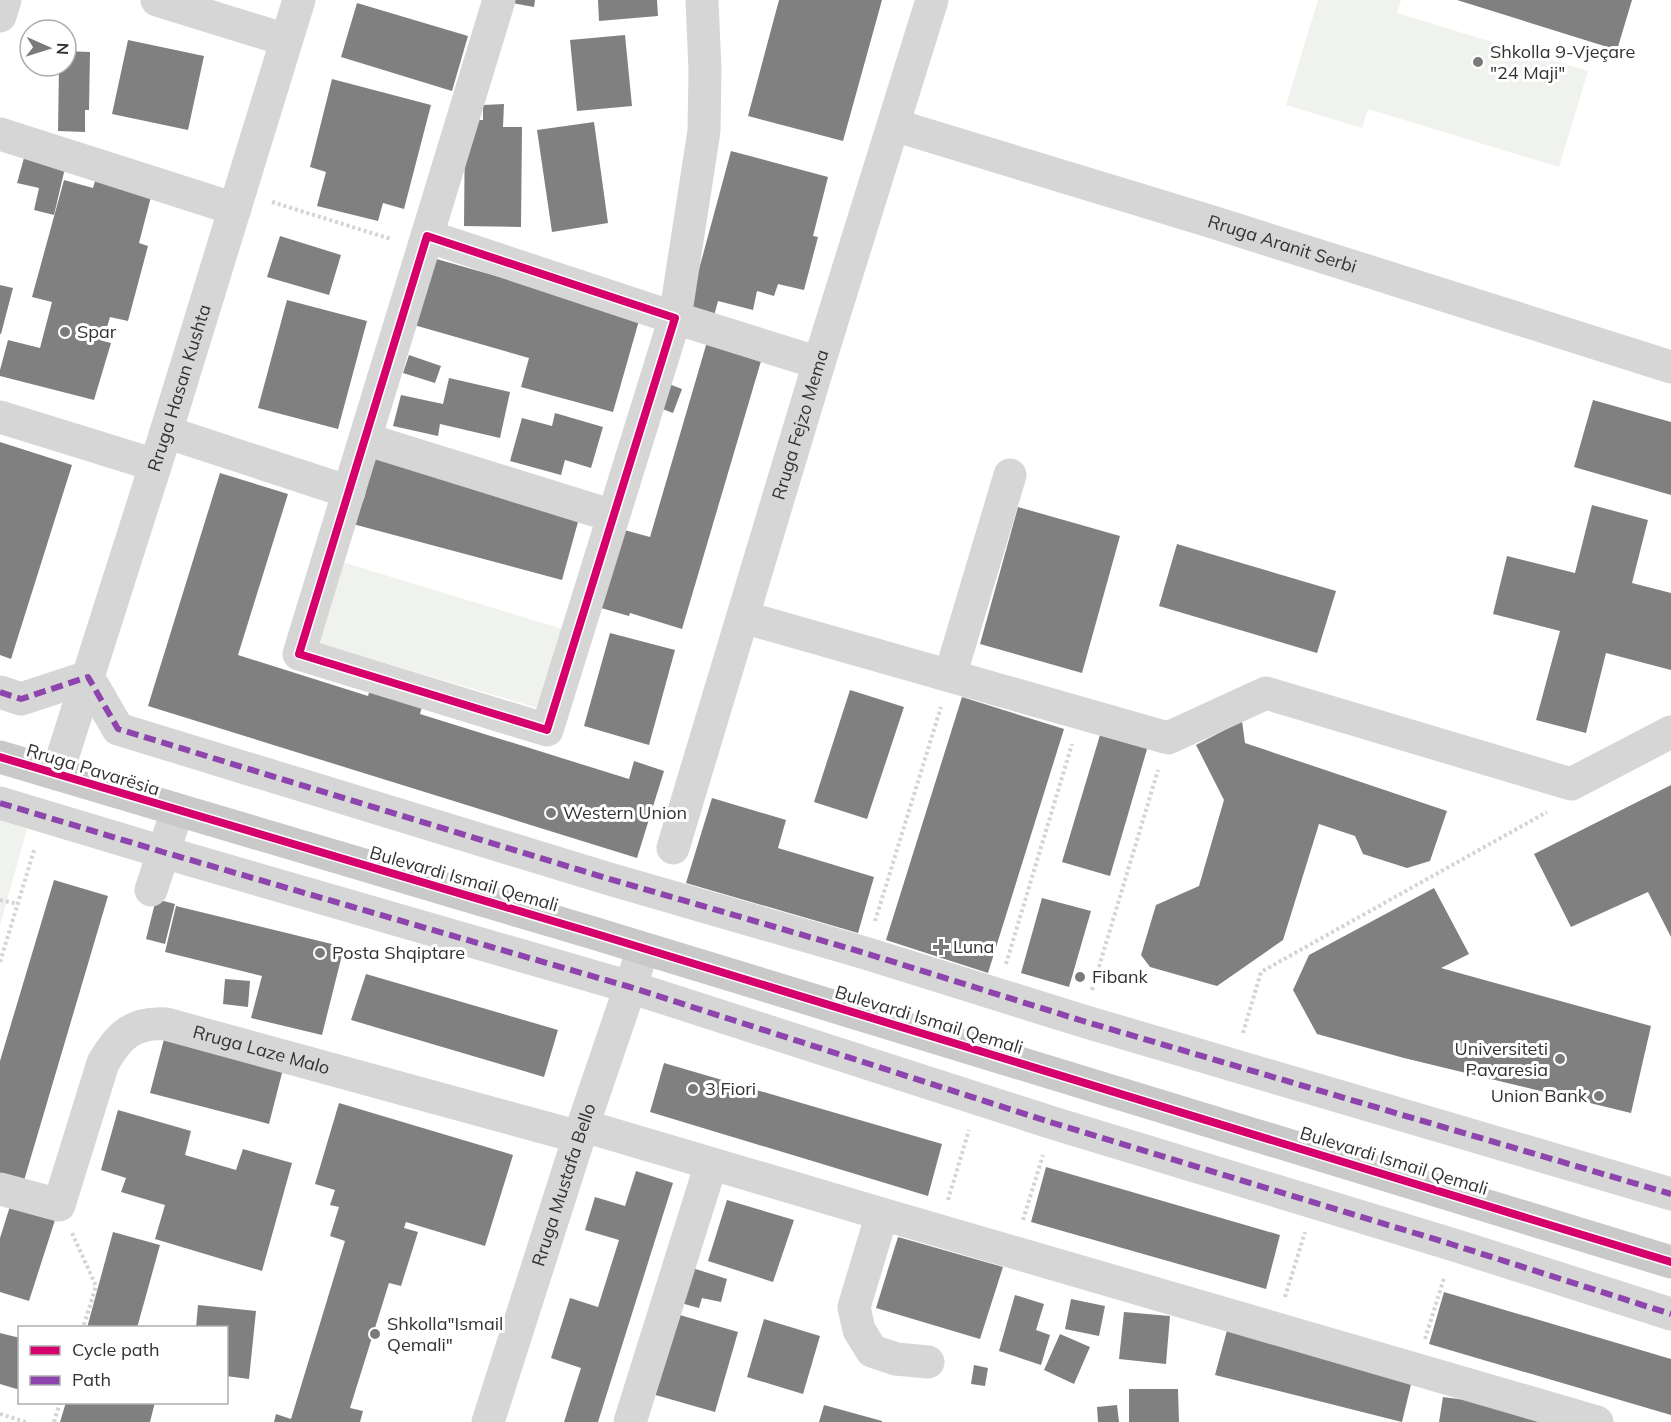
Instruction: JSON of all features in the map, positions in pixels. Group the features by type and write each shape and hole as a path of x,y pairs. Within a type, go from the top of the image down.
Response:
{"main road":[{"name":"Rruga Pavarësia","path":"0,757 177,811"},
{"name":"Bulevardi Ismail Qemali","path":"177,811 643,948 1671,1262"}],"street":[{"path":"0,16 5,0"},
{"path":"157,0 286,40"},
{"name":"Rruga Hasan Kushta","path":"57,774 166,432 299,0"},
{"path":"499,0 300,654 547,730 675,318 704,131 705,70 702,0"},
{"name":"Rruga Fejzo Mema","path":"673,848 819,363 932,0"},
{"name":"Rruga Aranit Serbi","path":"894,125 1206,220 1671,367"},
{"path":"0,134 237,200"},
{"path":"425,243 819,363"},
{"path":"0,417 155,465"},
{"path":"166,432 349,492"},
{"path":"365,439 614,516"},
{"path":"950,676 1010,475"},
{"path":"742,617 1168,738 1266,693 1571,784 1671,732"},
{"path":"0,692 21,699 88,677 118,729 606,878 1671,1194"},
{"path":"0,803 630,987 979,1100 1454,1245 1671,1314"},
{"path":"151,890 177,811"},
{"name":"Rruga Mustafa Bello","path":"488,1422 581,1131 643,948"},
{"name":"Rruga Laze Malo","path":"59,1205 104,1064 114,1043 130,1030 148,1023 178,1027 711,1164 1597,1422"},
{"path":"630,1422 711,1164"},
{"path":"0,1189 59,1205"},
{"path":"882,1214 854,1307 859,1330 872,1351 896,1359 928,1362"}],"path":[{"path":"237,200 425,243"},
{"path":"865,953 950,676"},
{"path":"996,994 1082,713"},
{"path":"1233,1065 1261,972 1562,804 1571,784"},
{"path":"0,962 45,815"},
{"path":"0,900 18,904"},
{"path":"938,1230 979,1100"},
{"path":"1276,1329 1314,1203"},
{"path":"59,1205 96,1286 84,1326"},
{"path":"1416,1370 1454,1245"},
{"path":"54,1422 59,1404"},
{"path":"0,1414 26,1422"}],"shaded area":[{"path":"1318,0 1401,0 1397,13 1588,71 1559,167 1368,109 1362,128 1286,105"},
{"path":"342,562 566,630 541,709 317,643"},
{"path":"0,817 28,826 0,925"}],"building":[{"path":"512,0 535,0 534,7 512,3"},
{"path":"598,0 657,0 658,16 599,21"},
{"path":"779,0 882,0 843,141 748,116"},
{"path":"1457,0 1632,0 1617,50"},
{"path":"357,3 468,36 452,91 341,57"},
{"path":"625,35 632,106 577,111 570,40"},
{"path":"128,40 204,56 188,130 112,114"},
{"path":"78,52 90,52 89,110 85,110 85,132 58,131 59,78 78,78"},
{"path":"332,79 431,105 404,209 383,203 378,221 317,206 326,172 310,167"},
{"path":"504,104 503,127 522,127 521,227 464,226 465,120 483,120 483,105"},
{"path":"594,122 608,223 552,232 537,130"},
{"path":"731,151 828,177 813,236 818,237 804,290 778,284 774,296 757,291 753,310 718,301 714,316 688,310"},
{"path":"24,158 65,168 54,215 34,210 39,188 17,183"},
{"path":"97,174 153,189 139,243 148,246 128,321 110,317 103,341 111,343 94,400 0,376 0,370 8,340 40,348 52,302 32,297 64,180 93,188"},
{"path":"280,236 341,255 329,295 267,277"},
{"path":"433,258 640,317 613,412 521,387 529,358 414,325"},
{"path":"0,285 13,288 1,334 0,334"},
{"path":"287,300 367,321 338,429 258,408"},
{"path":"709,335 764,351 682,629 630,613 629,616 594,606 617,528 650,537"},
{"path":"409,355 441,366 435,383 403,373"},
{"path":"449,378 510,392 500,438 440,424 438,436 393,426 401,395 443,404"},
{"path":"661,381 682,389 673,413 652,405"},
{"path":"1593,400 1671,422 1671,495 1574,467"},
{"path":"555,413 603,427 591,468 565,460 561,475 510,461 522,418 552,426"},
{"path":"0,442 72,465 11,659 0,655"},
{"path":"367,454 581,511 562,580 349,523"},
{"path":"220,473 288,494 238,655 368,696 372,683 424,699 420,714 629,779 634,761 664,771 637,858 148,706"},
{"path":"1592,505 1648,520 1632,583 1671,593 1671,670 1606,653 1586,733 1536,720 1560,631 1493,614 1507,556 1575,573"},
{"path":"1018,507 1120,536 1082,673 980,644"},
{"path":"1177,544 1336,591 1317,653 1159,606"},
{"path":"610,633 675,650 649,745 584,726"},
{"path":"850,690 904,707 867,819 814,802"},
{"path":"962,697 1064,729 988,973 886,940"},
{"path":"1242,721 1245,743 1447,811 1430,861 1407,868 1363,854 1355,836 1319,824 1283,940 1217,986 1150,967 1141,955 1156,905 1199,886 1224,800 1196,745"},
{"path":"1103,725 1150,739 1110,876 1062,862"},
{"path":"1671,785 1671,937 1648,892 1571,927 1534,854"},
{"path":"712,798 786,820 778,848 874,877 858,933 686,883"},
{"path":"54,880 108,896 23,1184 0,1177 0,1061"},
{"path":"1434,888 1469,954 1441,968 1651,1026 1631,1113 1404,1058 1317,1034 1293,990 1309,955"},
{"path":"1042,898 1091,911 1069,987 1021,973"},
{"path":"156,899 175,904 165,944 146,939"},
{"path":"176,906 344,947 322,1035 251,1018 262,976 165,952"},
{"path":"366,974 558,1030 544,1077 351,1020"},
{"path":"225,979 250,981 248,1007 223,1004"},
{"path":"164,1039 283,1069 269,1124 150,1093"},
{"path":"664,1063 942,1144 928,1196 650,1112"},
{"path":"339,1103 513,1155 485,1246 406,1222 404,1228 418,1232 401,1286 389,1283 350,1408 363,1411 360,1422 274,1422 276,1414 291,1419 345,1241 330,1236 339,1207 330,1205 335,1190 315,1184"},
{"path":"118,1110 191,1131 185,1155 236,1170 243,1149 292,1163 262,1271 155,1239 165,1205 121,1192 126,1178 101,1170"},
{"path":"1046,1167 1280,1235 1266,1289 1031,1222"},
{"path":"636,1171 673,1183 598,1422 564,1422 581,1368 551,1358 570,1298 598,1307 619,1240 585,1230 595,1197 625,1206"},
{"path":"727,1200 794,1220 773,1282 708,1261"},
{"path":"11,1203 56,1217 29,1301 0,1292 0,1238"},
{"path":"113,1232 160,1245 138,1326 88,1326"},
{"path":"898,1237 1003,1267 980,1339 876,1308"},
{"path":"683,1265 727,1279 721,1302 702,1298 699,1308 677,1302 673,1313 738,1332 715,1412 645,1392"},
{"path":"1444,1292 1671,1359 1671,1415 1429,1344"},
{"path":"1015,1295 1044,1304 1036,1330 1050,1335 1041,1365 999,1351"},
{"path":"1071,1299 1105,1306 1099,1336 1065,1329"},
{"path":"198,1305 256,1311 249,1379 228,1376 228,1326 196,1326"},
{"path":"1124,1312 1170,1316 1166,1364 1119,1359"},
{"path":"764,1319 820,1336 803,1394 747,1377"},
{"path":"1229,1323 1414,1372 1402,1422 1215,1375"},
{"path":"0,1333 18,1338 18,1389 0,1384"},
{"path":"1060,1334 1090,1347 1074,1384 1044,1370"},
{"path":"974,1365 988,1368 985,1386 971,1384"},
{"path":"1129,1389 1178,1389 1179,1422 1129,1422"},
{"path":"1443,1397 1540,1410 1539,1422 1439,1422"},
{"path":"65,1404 154,1404 150,1422 60,1422"},
{"path":"824,1405 882,1421 882,1422 819,1422"},
{"path":"1117,1405 1119,1422 1098,1422 1097,1407"}],"marked path":[{"path":"0,692 21,699 88,677 118,729 606,878 865,953 1083,1021 1671,1194"},
{"path":"0,803 630,987 1053,1123 1454,1245 1671,1314"}],"cycle path":[{"path":"427,236 675,318 547,730 299,654 427,236"},
{"path":"0,757 590,932 1671,1262"}],"place":[{"name":"Shkolla 9-Vjeçare \"24 Maji\"","path":"1478,62"},
{"name":"Spar","path":"65,332"},
{"name":"Western Union","path":"551,813"},
{"name":"Luna","path":"941,947"},
{"name":"Posta Shqiptare","path":"320,953"},
{"name":"Fibank","path":"1080,977"},
{"name":"Universiteti Pavaresia","path":"1560,1059"},
{"name":"3 Fiori","path":"693,1089"},
{"name":"Union Bank","path":"1599,1096"},
{"name":"Shkolla\"Ismail Qemali\"","path":"375,1334"}]}
